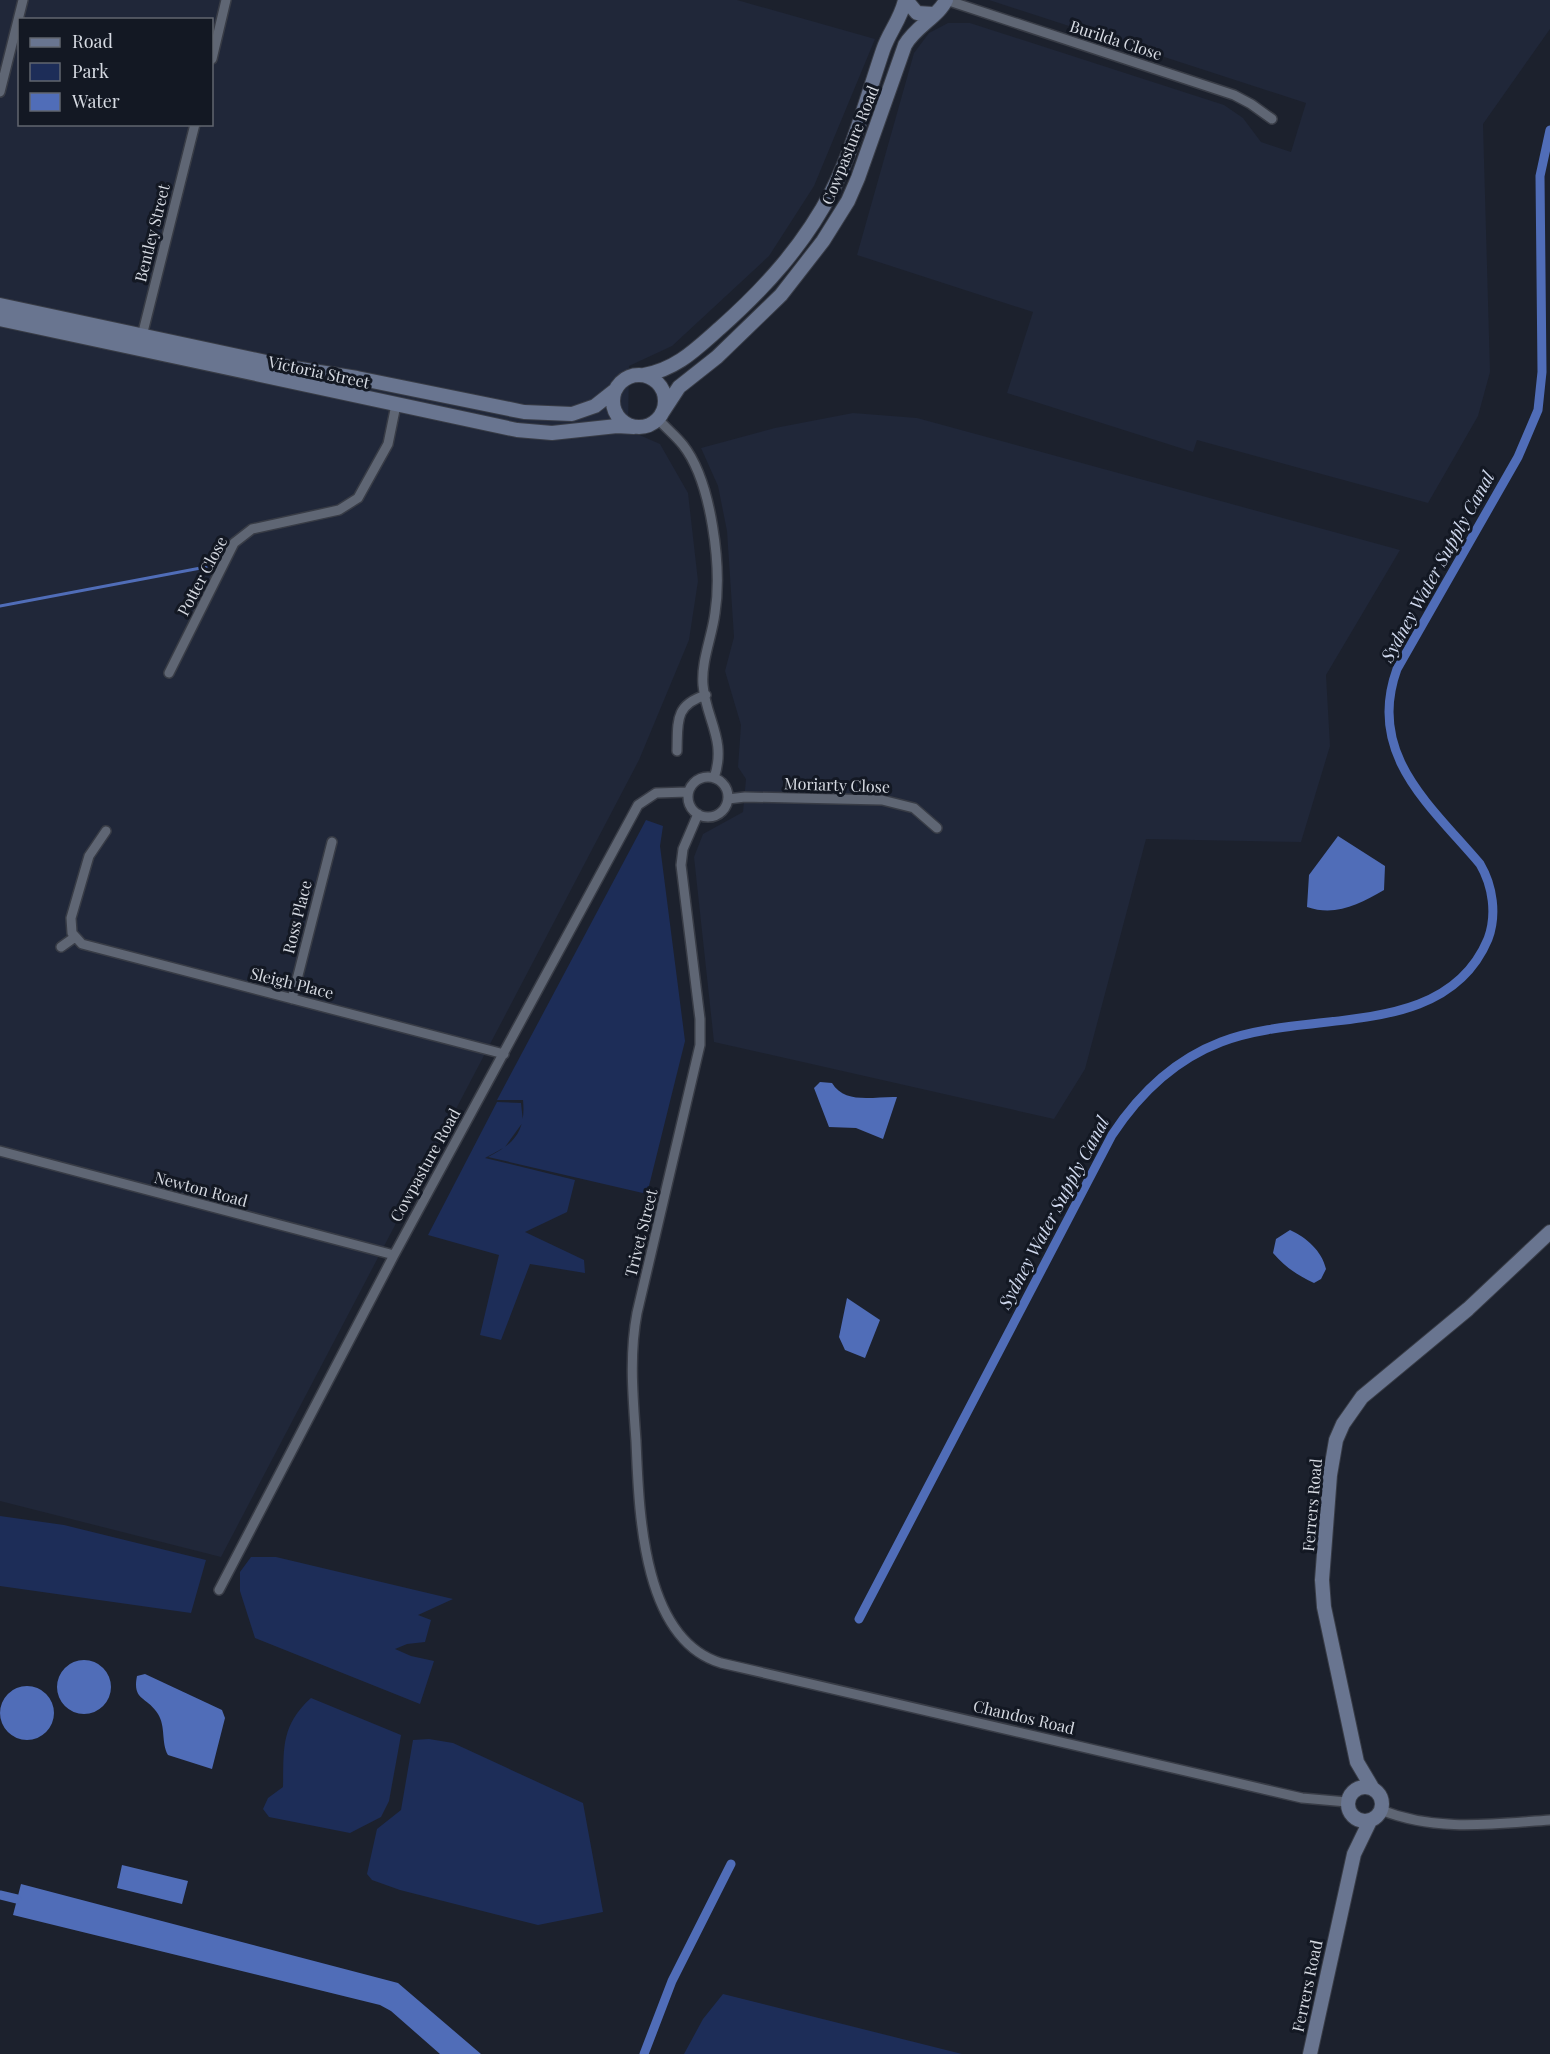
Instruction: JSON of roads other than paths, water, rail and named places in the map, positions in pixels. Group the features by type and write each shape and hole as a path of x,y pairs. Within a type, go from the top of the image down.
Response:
{"main road":[{"name":"Cowpasture Road","path":"905,0 917,13 933,14"},
{"name":"Cowpasture Road","path":"644,375 661,372 681,362 767,284 804,238 832,190 844,164 887,38 900,17 905,0"},
{"name":"Cowpasture Road","path":"660,416 679,387 717,357 781,295 823,241 848,201 858,178 905,45 916,29 946,0"},
{"name":"Victoria Street","path":"0,305 294,368 543,415 584,411 614,391"},
{"name":"Victoria Street","path":"0,319 535,433 569,432 617,426 634,427"},
{"path":"644,375 652,378 662,390 665,405 660,416 642,427 634,427 620,420 616,414 612,399 614,391 623,380 644,375"},
{"name":"Ferrers Road","path":"1373,1789 1357,1762 1327,1627 1322,1593 1329,1475 1336,1440 1343,1424 1362,1397 1468,1309 1550,1232"},
{"name":"Ferrers Road","path":"1354,1854 1351,1802 1357,1762"},
{"path":"1363,1787 1373,1789 1380,1796 1381,1810 1370,1821 1360,1821 1351,1802 1363,1787"},
{"name":"Ferrers Road","path":"1310,2054 1354,1854 1370,1821"}],"street":[{"path":"18,18 23,0"},
{"path":"213,56 226,0"},
{"name":"Burilda Close","path":"946,0 1234,95 1272,119"},
{"path":"0,92 18,20"},
{"name":"Bentley Street","path":"139,350 194,126"},
{"name":"Potter Close","path":"169,673 234,543 252,529 339,510 358,498 388,444 396,405"},
{"path":"660,416 684,446 693,464 703,488 716,545 716,611 704,663 703,686 720,744 714,778"},
{"path":"677,752 678,724 682,709 690,700 706,695"},
{"path":"700,778 714,778 724,786 728,799 722,811 716,815 698,814 689,805 688,792 694,782 700,778"},
{"name":"Cowpasture Road","path":"219,1590 394,1255 638,805 656,793 688,792"},
{"name":"Moriarty Close","path":"728,799 745,797 882,800 914,808 937,828"},
{"name":"Trivet Street","path":"696,1651 684,1640 673,1623 657,1589 644,1551 640,1519 632,1366 637,1313 700,1045 700,1019 681,865 682,849 698,814"},
{"path":"61,947 75,937 71,918 86,865 91,851 106,831"},
{"name":"Ross Place","path":"292,999 332,842"},
{"name":"Sleigh Place","path":"75,937 92,948 504,1054"},
{"name":"Newton Road","path":"0,1151 394,1255"},
{"name":"Chandos Road","path":"696,1651 721,1663 1302,1798 1351,1802"},
{"path":"1381,1810 1414,1822 1438,1825 1550,1820"}],"water":[{"path":"1338,836 1385,866 1384,890 1366,900 1338,910 1328,911 1307,907 1309,875"},
{"path":"820,1082 832,1083 838,1090 852,1097 897,1097 883,1139 856,1128 829,1127 814,1088"},
{"path":"1290,1230 1312,1245 1324,1262 1326,1269 1321,1279 1314,1283 1292,1270 1273,1253 1276,1239"},
{"path":"847,1298 880,1320 865,1358 845,1350 839,1337"},
{"path":"79,1660 89,1660 99,1664 107,1672 111,1687 107,1702 99,1710 89,1714 79,1714 69,1710 61,1702 57,1692 57,1682 61,1672 69,1664"},
{"path":"145,1674 222,1710 225,1718 212,1769 168,1755 158,1714 137,1690 137,1676"},
{"path":"22,1686 32,1686 42,1690 50,1698 54,1713 50,1728 42,1736 32,1740 22,1740 12,1736 4,1728 0,1718 0,1708 4,1698 12,1690"},
{"path":"122,1865 188,1881 182,1904 117,1888"},
{"path":"21,1884 398,1983 481,2054 440,2054 391,2011 380,2005 13,1915"}],"waterway":[{"name":"Sydney Water Supply Canal","path":"859,1619 1112,1135 1146,1092 1188,1058 1221,1042 1256,1032 1371,1016 1408,1008 1440,994 1468,972 1488,939 1493,911 1488,882 1480,864 1442,821 1408,776 1396,752 1390,727 1390,699 1397,669 1518,457 1538,410 1542,372 1540,176 1550,130"},
{"path":"0,606 206,567"},
{"name":"Sydney Water Supply Canal","path":"644,2054 672,1981 731,1864"},
{"path":"0,1895 17,1899"}]}
